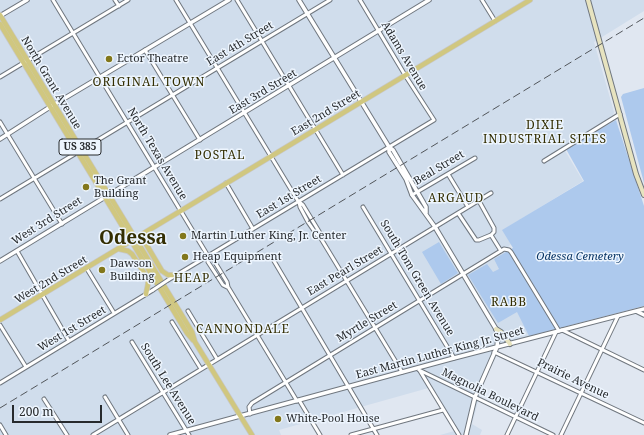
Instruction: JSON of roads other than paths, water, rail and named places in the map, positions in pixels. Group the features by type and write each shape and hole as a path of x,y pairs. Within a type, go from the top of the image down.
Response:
{"main road":[{"name":"East 2nd Street","path":"133,240 530,0"},
{"path":"588,0 636,174 644,195"},
{"name":"North Grant Avenue","path":"0,16 25,62"},
{"name":"North Grant Avenue","path":"0,24 80,151 160,284 187,333 195,342 209,364"},
{"path":"146,233 146,244 162,271 168,275 176,275"},
{"name":"West 2nd Street","path":"0,320 133,240"},
{"path":"119,249 127,250 132,254 148,280 146,294"},
{"path":"496,329 501,332 510,344"},
{"name":"US 385","path":"209,364 252,435"}],"street":[{"path":"0,16 27,0"},
{"name":"North Texas Avenue","path":"53,0 208,256 208,262 223,285 228,287 285,382 320,435"},
{"path":"115,0 119,6"},
{"path":"0,77 128,0"},
{"path":"176,0 298,201 308,222 320,237 402,372"},
{"path":"0,140 99,77 230,0"},
{"path":"237,0 343,175"},
{"path":"298,0 389,146 393,150 412,195 436,227 496,329 498,336 496,347 475,397 466,435"},
{"name":"East 4th Street","path":"0,199 330,0"},
{"name":"Adams Avenue","path":"360,0 434,120"},
{"path":"420,0 423,4"},
{"name":"East 3rd Street","path":"106,195 155,168 430,0"},
{"path":"482,0 495,21"},
{"path":"145,50 200,140"},
{"path":"544,160 620,114"},
{"name":"East 1st Street","path":"153,290 434,120"},
{"path":"0,122 62,224"},
{"name":"Beal Street","path":"412,195 475,158"},
{"path":"400,166 426,207 426,213"},
{"path":"448,174 468,207"},
{"path":"226,183 253,229"},
{"name":"East Pearl Street","path":"93,435 491,193"},
{"name":"West 3rd Street","path":"0,261 62,224 106,195"},
{"path":"458,213 476,240 491,235 494,232 494,228 479,200"},
{"name":"South Tom Green Avenue","path":"363,207 454,358"},
{"path":"491,235 501,251 506,249 511,252 559,331 644,370"},
{"path":"16,251 69,341"},
{"name":"Myrtle Street","path":"250,414 249,407 252,403 501,251"},
{"path":"274,261 377,435"},
{"path":"87,268 114,313"},
{"name":"West 1st Street","path":"0,383 153,290"},
{"name":"East Martin Luther King Jr. Street","path":"170,435 349,386 419,369 454,358 644,310"},
{"path":"188,311 217,359"},
{"path":"636,311 644,315"},
{"path":"561,435 618,316"},
{"path":"172,322 201,369"},
{"path":"0,325 26,367"},
{"path":"507,435 559,331"},
{"name":"South Lee Avenue","path":"132,342 190,435"},
{"name":"Prairie Avenue","path":"494,352 644,423"},
{"path":"419,369 459,435"},
{"name":"Magnolia Boulevard","path":"419,369 553,435"},
{"path":"105,397 128,435"},
{"path":"44,399 67,435"},
{"path":"351,435 443,410"},
{"path":"0,425 6,435"}],"railway":[{"path":"0,408 644,18"}],"place":[{"name":"Ector Theatre","path":"109,59"},
{"name":"The Grant Building","path":"86,187"},
{"name":"Martin Luther King, Jr. Center","path":"183,236"},
{"name":"Heap Equipment","path":"185,257"},
{"name":"Dawson Building","path":"102,270"},
{"name":"White-Pool House","path":"278,419"}],"district":[{"name":"ORIGINAL TOWN","path":"149,83"},
{"name":"DIXIE INDUSTRIAL SITES","path":"545,133"},
{"name":"POSTAL","path":"220,156"},
{"name":"ARGAUD","path":"456,199"},
{"name":"Odessa","path":"133,239"},
{"name":"HEAP","path":"192,279"},
{"name":"RABB","path":"509,303"},
{"name":"CANNONDALE","path":"243,330"}],"park label":[{"name":"Odessa Cemetery","path":"580,257"}]}
